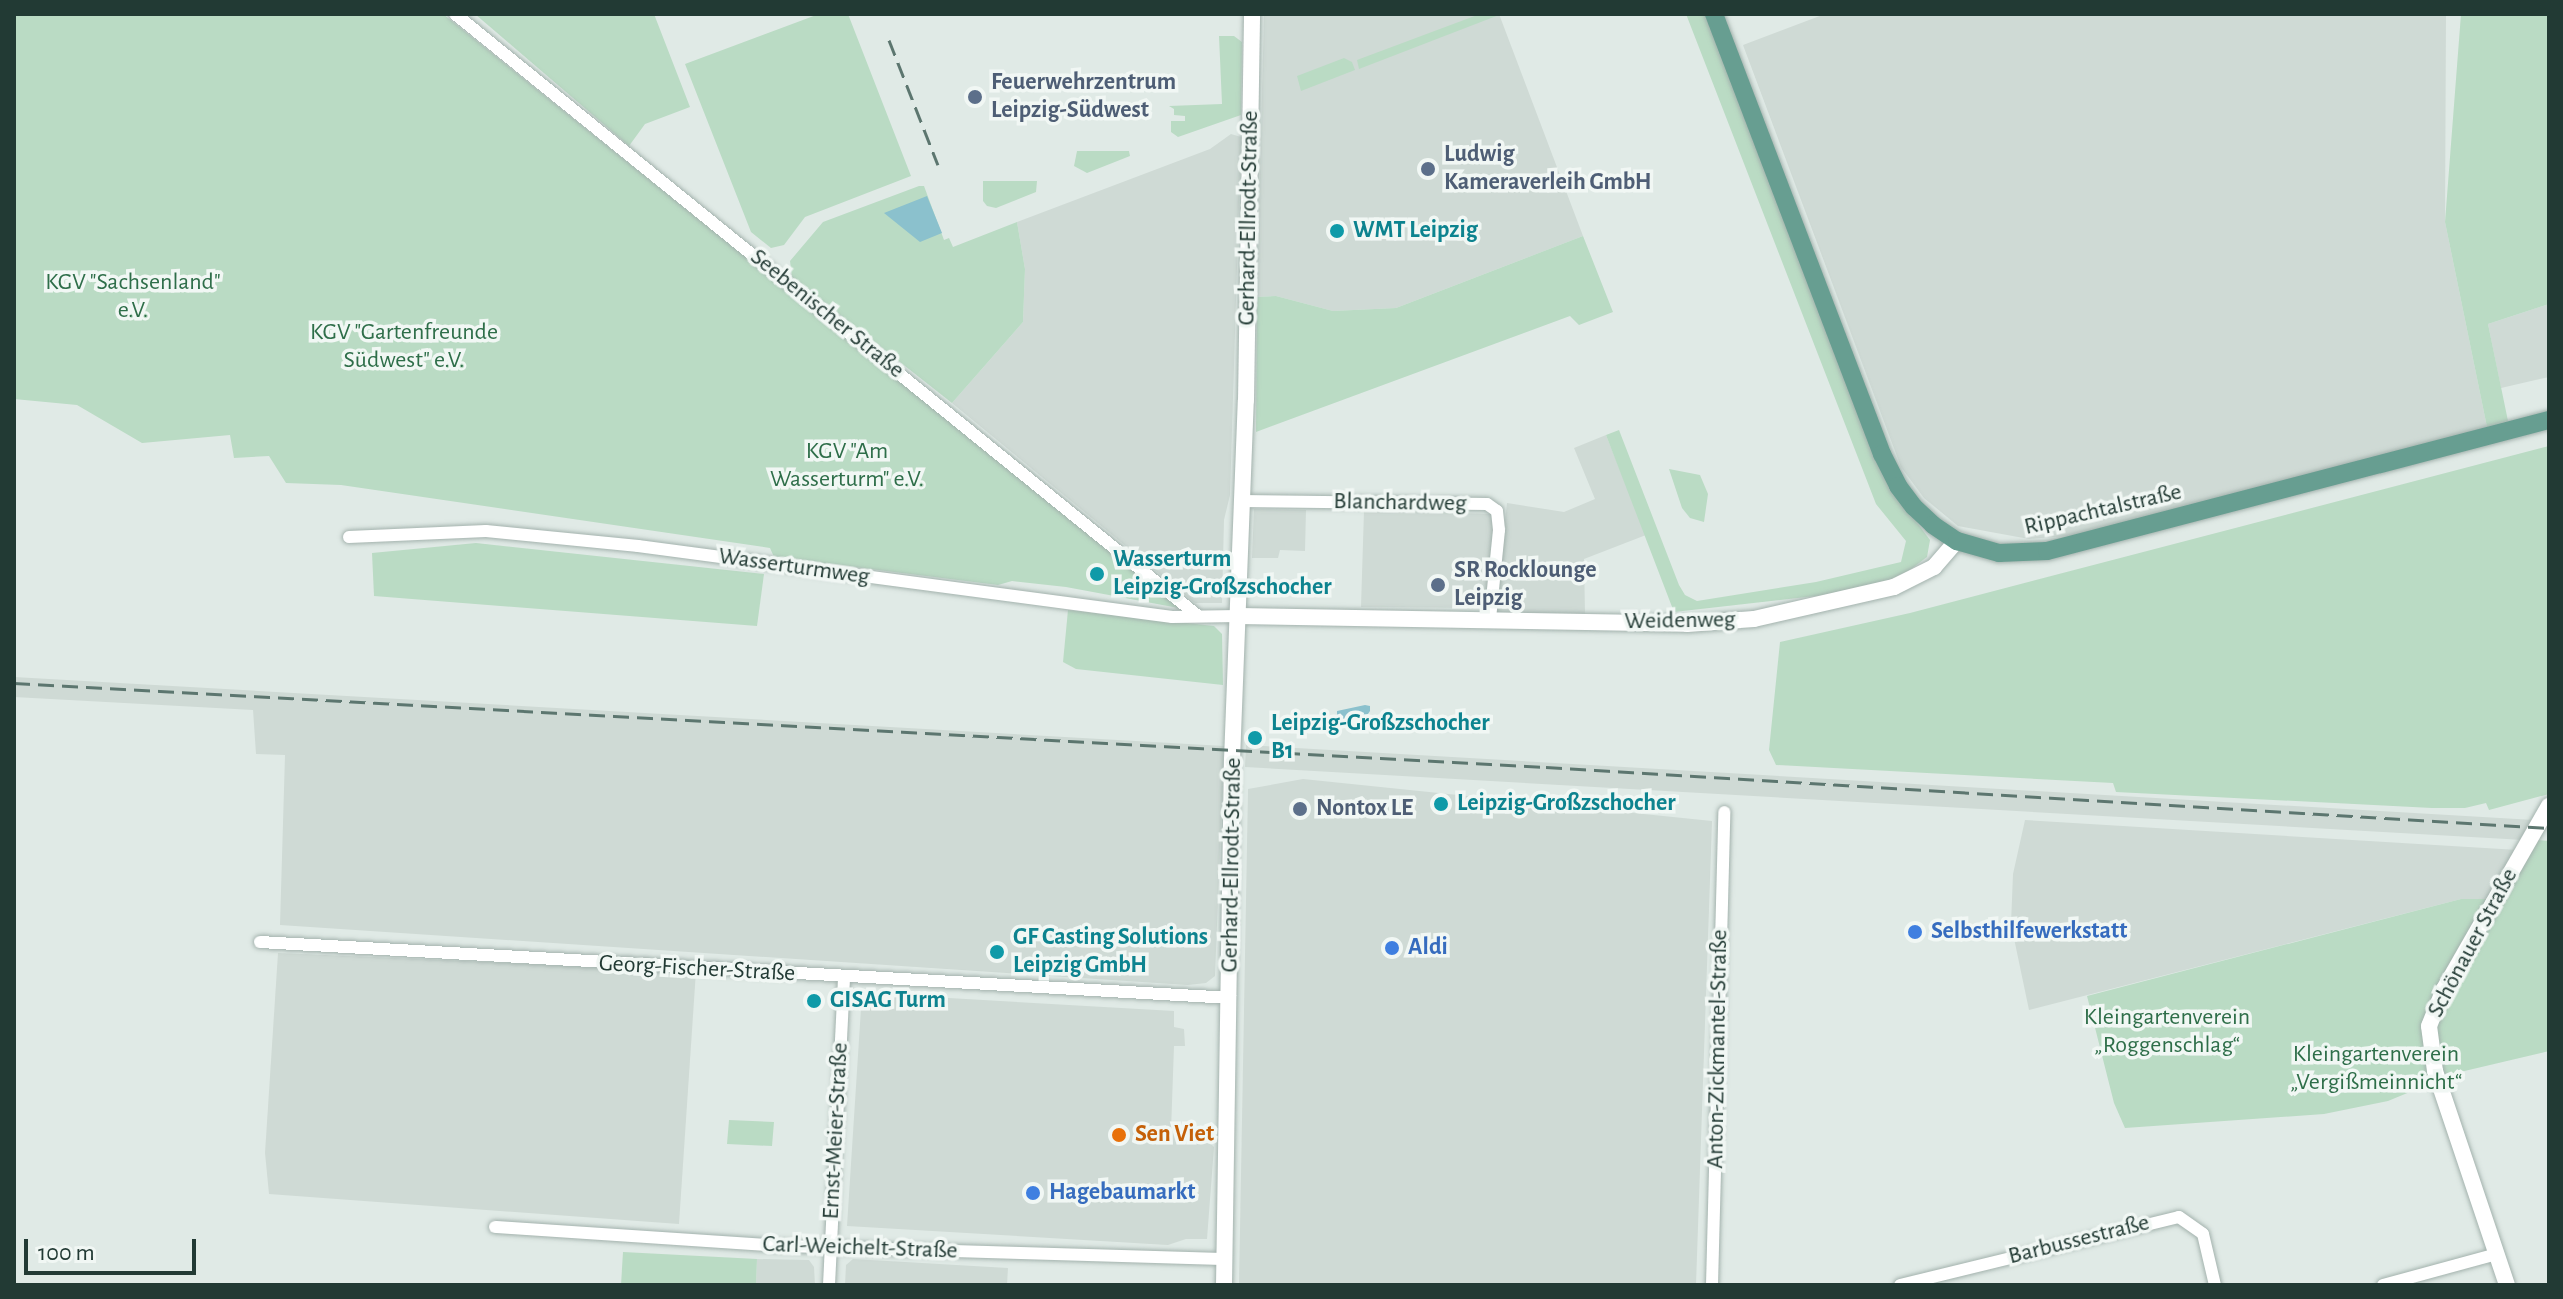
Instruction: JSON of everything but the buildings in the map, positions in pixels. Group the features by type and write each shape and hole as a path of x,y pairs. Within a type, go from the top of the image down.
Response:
{"main road":[{"name":"Gerhard-Ellrodt-Straße","path":"1224,1285 1232,760 1239,616 1252,14"},
{"name":"Rippachtalstraße","path":"1714,14 1882,454 1898,486 1914,507 1957,541 1999,553 2047,551 2549,420"},
{"name":"Weidenweg","path":"1239,616 1490,618 1687,624 1754,619 1894,587 1934,567 1957,541"},
{"name":"Schönauer Straße","path":"2507,1285 2440,1087 2428,1038 2432,1014 2549,806"}],"street":[{"name":"Seebenischer Straße","path":"455,14 1197,615"},
{"name":"Blanchardweg","path":"1241,501 1487,504 1497,511 1499,530 1490,618"},
{"name":"Wasserturmweg","path":"349,537 486,531 638,546 1172,617 1239,616"},
{"name":"Anton-Zickmantel-Straße","path":"1712,1285 1724,812"},
{"name":"Georg-Fischer-Straße","path":"260,942 1230,998"},
{"name":"Ernst-Meier-Straße","path":"829,1285 844,977"},
{"name":"Barbussestraße","path":"1900,1285 2169,1217 2179,1217 2203,1234 2215,1285"},
{"name":"Carl-Weichelt-Straße","path":"495,1227 829,1247 1225,1259"},
{"path":"2383,1285 2497,1254"}],"shaded area":[{"path":"1264,14 1499,14 1583,236 1396,308 1333,311 1276,296 1257,297"},
{"path":"1825,14 2446,14 2445,222 2487,427 2080,535 2029,539 1958,526 1924,498 1901,467 1743,45"},
{"path":"1231,134 1241,137 1230,495 1224,520 1222,603 1195,603 952,403 1023,322 1025,269 1017,222 1210,149"},
{"path":"2549,304 2549,377 2501,388 2488,324"},
{"path":"1606,435 1646,535 1584,559 1585,614 1495,613 1507,503 1564,512 1595,499 1574,448"},
{"path":"1254,509 1306,510 1305,551 1280,550 1278,558 1252,558"},
{"path":"1364,510 1491,514 1494,522 1485,608 1361,607"},
{"path":"14,677 1224,746 1215,976 1206,983 1188,985 280,925 285,755 256,754 253,710 14,697"},
{"path":"1246,745 2534,820 2524,840 1245,767"},
{"path":"1303,779 1712,821 1696,1285 1239,1285 1248,789"},
{"path":"2025,820 2518,850 2490,899 2461,899 2029,1010 2011,924 2013,874"},
{"path":"278,953 696,971 679,1224 269,1194 265,1153"},
{"path":"862,993 1174,1011 1174,1027 1184,1029 1185,1046 1174,1046 1171,1131 1199,1132 1214,1147 1207,1239 1186,1239 1168,1245 847,1226"},
{"path":"757,1259 809,1260 814,1267 815,1285 756,1285"},
{"path":"853,1259 1008,1268 1007,1285 845,1285 846,1265"}],"green space":[{"path":"14,14 443,14 1184,609 1066,587 1012,581 998,585 774,557 770,548 341,485 286,483 269,456 234,458 230,435 142,443 77,405 14,399"},
{"path":"475,14 654,14 690,107 645,124 629,146"},
{"path":"819,14 848,14 911,176 805,217 784,245 771,248 751,232 685,64"},
{"path":"1480,14 1499,15 1359,69 1357,60"},
{"path":"1686,14 1707,14 1891,488 1930,540 1927,557 1907,572 1882,583 1894,587 1674,612 1606,435 1619,430 1679,585 1685,595 1697,601 1816,582 1901,562 1906,541 1876,504"},
{"path":"2461,14 2549,14 2549,304 2488,324 2508,421 2487,427 2445,222"},
{"path":"1219,36 1234,36 1242,42 1241,115 1178,137 1171,132 1171,121 1185,121 1185,116 1174,115 1174,109 1169,106 1222,104"},
{"path":"1344,58 1352,62 1355,70 1301,91 1297,76"},
{"path":"1077,151 1129,151 1130,156 1087,173 1074,166"},
{"path":"983,181 1037,181 1036,192 996,208 987,206 983,201"},
{"path":"924,186 944,240 949,238 953,247 1017,222 1025,269 1023,322 952,403 792,277 790,261 823,222"},
{"path":"1583,236 1613,312 1579,325 1570,316 1256,432 1257,297 1276,296 1333,311 1396,308"},
{"path":"2549,446 2549,794 2489,810 2486,803 2465,808 2432,808 2116,792 2113,783 1776,765 1769,750 1780,642 1910,613"},
{"path":"1669,469 1700,475 1708,494 1704,522 1690,518 1682,508"},
{"path":"476,543 764,574 757,626 374,596 372,553"},
{"path":"1068,610 1214,626 1222,634 1223,685 1076,669 1063,662"},
{"name":"Kleingartenverein „Roggenschlag“","path":"2537,840 2549,841 2549,1051 2456,1073 2388,1101 2324,1114 2125,1128 2114,1103 2087,996 2461,899 2490,899"},
{"path":"729,1120 774,1122 772,1146 727,1144"},
{"path":"623,1252 757,1259 756,1285 621,1285"}],"water":[{"path":"927,196 942,233 920,242 884,213"},
{"path":"1370,706 1370,711 1363,721 1337,722 1337,711"}],"railway":[{"path":"889,40 938,165"},
{"path":"14,683 1546,767 2549,828"}],"place":[{"name":"Feuerwehrzentrum Leipzig-Südwest","path":"975,97"},
{"name":"Ludwig Kameraverleih GmbH","path":"1428,169"},
{"name":"WMT Leipzig","path":"1337,231"},
{"name":"Wasserturm Leipzig-Großzschocher","path":"1097,574"},
{"name":"SR Rocklounge Leipzig","path":"1438,585"},
{"name":"Leipzig-Großzschocher B1","path":"1255,738"},
{"name":"Leipzig-Großzschocher","path":"1441,804"},
{"name":"Nontox LE","path":"1300,809"},
{"name":"Selbsthilfewerkstatt","path":"1915,932"},
{"name":"Aldi","path":"1392,948"},
{"name":"GF Casting Solutions Leipzig GmbH","path":"997,952"},
{"name":"GISAG Turm","path":"814,1001"},
{"name":"Sen Viet","path":"1119,1135"},
{"name":"Hagebaumarkt","path":"1033,1193"}],"park label":[{"name":"KGV \"Sachsenland\" e.V.","path":"133,297"},
{"name":"KGV \"Gartenfreunde Südwest\" e.V.","path":"404,347"},
{"name":"KGV \"Am Wasserturm\" e.V.","path":"847,466"},
{"name":"Kleingartenverein „Vergißmeinnicht“","path":"2376,1069"}]}
